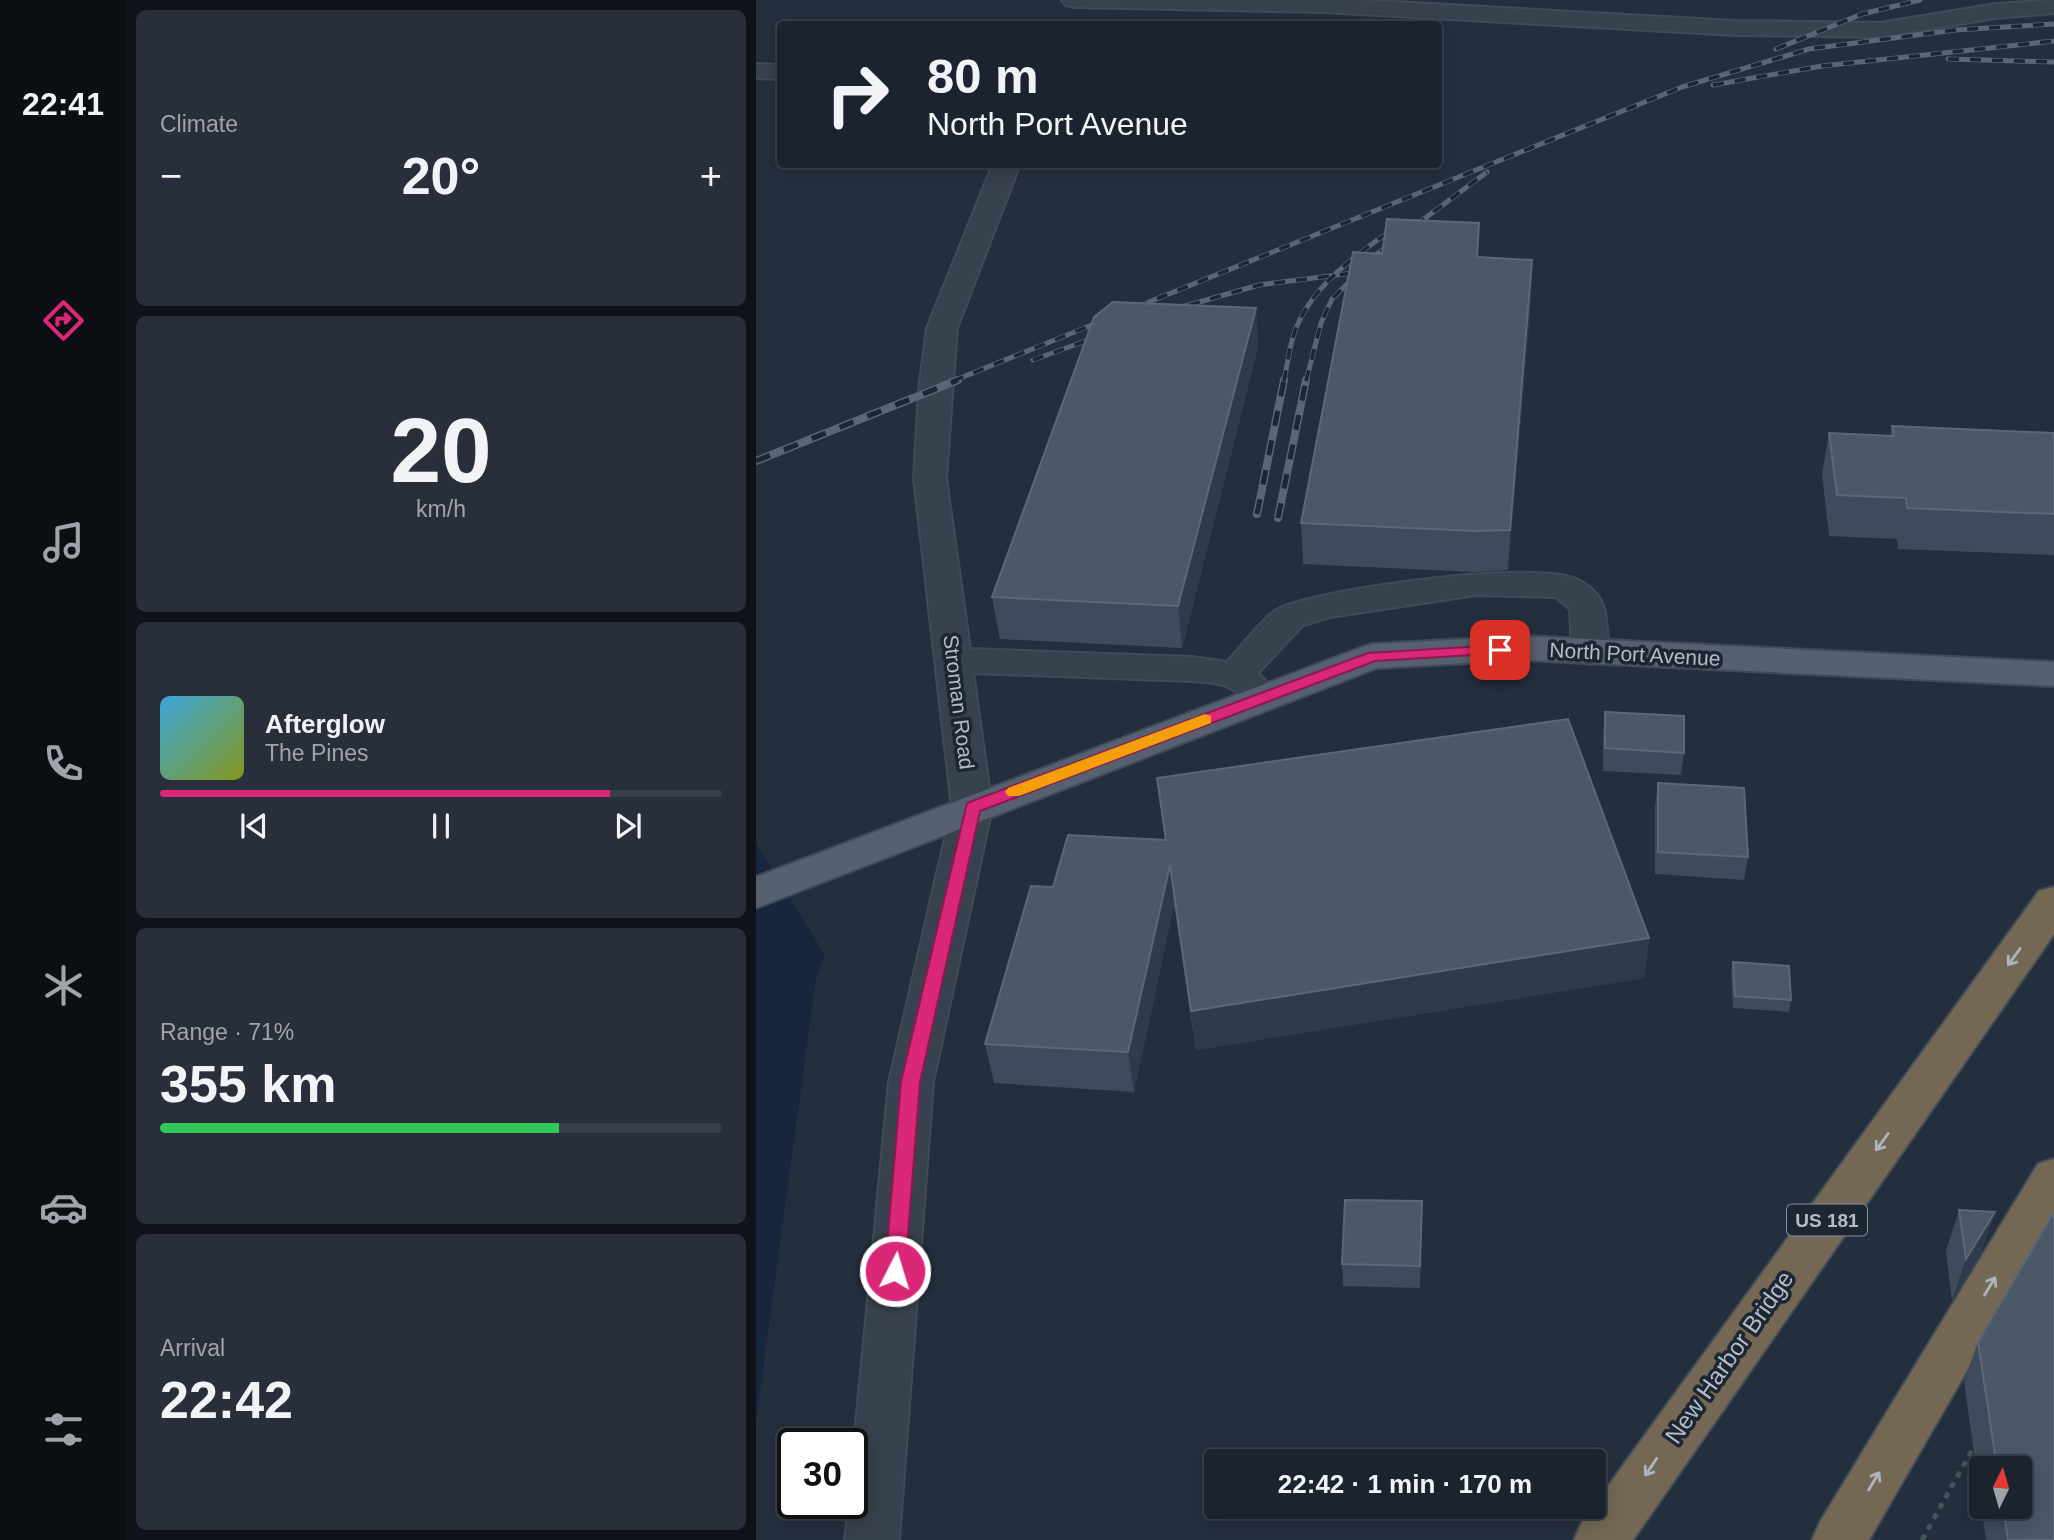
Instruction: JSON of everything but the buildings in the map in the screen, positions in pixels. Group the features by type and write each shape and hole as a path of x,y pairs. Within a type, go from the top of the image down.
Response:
{"highway":[{"name":"New Harbor Bridge","path":"1601,1540 2054,901"},
{"path":"1839,1540 2054,1178"}],"main road":[{"name":"North Port Avenue","path":"756,893 972,807 1373,656 1525,648 2054,674"}],"street":[{"path":"1074,0 1322,5 1736,28 1880,30 1996,11 2054,6"},
{"path":"1070,21 1080,0"},
{"path":"756,71 777,72"},
{"name":"Stroman Road","path":"872,1540 911,1082 972,807 930,478 934,390 942,328 1005,168"},
{"path":"1236,675 1290,617 1327,606 1476,584 1565,587 1588,605 1590,652"},
{"path":"954,660 1192,669 1236,675 1265,697"}],"path":[{"path":"1922,1540 1980,1436"}],"water":[{"path":"756,843 825,955 816,978 756,1421"}],"railway":[{"path":"1776,49 1862,14 1920,0"},
{"path":"953,381 1682,87 1809,49 1955,30 2054,24"},
{"path":"1713,85 1822,66 2054,41"},
{"path":"1948,59 2054,62"},
{"path":"1359,272 1377,254 1487,172"},
{"path":"1333,276 1393,229"},
{"path":"1359,272 1369,271"},
{"path":"1306,381 1321,323 1332,299 1359,272"},
{"path":"1333,276 1359,272"},
{"path":"1168,311 1259,285 1333,276"},
{"path":"1284,381 1289,352 1301,317 1333,276"},
{"path":"1033,360 1105,334"},
{"path":"756,461 958,380"},
{"path":"1257,514 1284,380"},
{"path":"1278,518 1306,380"}],"slow traffic":[{"path":"1013,792 1205,719"}],"route":[{"path":"895,1271 911,1082 972,807 1373,656 1500,650"}]}
